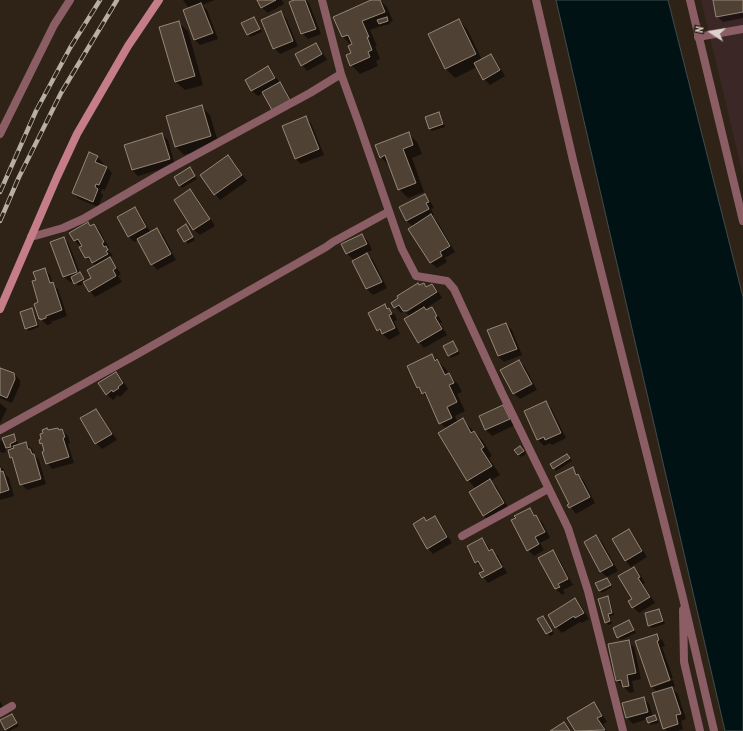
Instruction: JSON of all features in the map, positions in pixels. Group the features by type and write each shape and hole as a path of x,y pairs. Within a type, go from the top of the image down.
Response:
{"street":[{"path":"0,134 54,25 70,0"},
{"path":"0,309 77,134 128,46 159,0"},
{"path":"322,0 340,74 359,124 388,212 402,249 416,276 447,281 454,290 568,528 588,591 623,731"},
{"path":"536,0 573,160 683,598 714,731"},
{"path":"690,0 743,221"},
{"path":"698,37 743,29"},
{"path":"31,237 63,228 83,219 164,172 310,93 340,74"},
{"path":"0,430 388,212"},
{"path":"462,536 548,489"},
{"path":"683,598 682,628 684,662 700,731"},
{"path":"0,713 12,706"}],"shaded area":[{"path":"556,0 668,0 743,297 743,731 725,731"},
{"path":"701,0 743,0 743,175"}],"building":[{"path":"257,0 276,0 261,8"},
{"path":"294,0 305,0 316,29 301,34 289,2"},
{"path":"371,0 380,0 385,12 362,21 369,37 367,37 372,50 368,52 370,57 350,66 346,55 351,53 348,46 352,44 348,35 342,37 333,17"},
{"path":"713,0 743,0 743,12 716,17"},
{"path":"201,3 213,33 194,40 183,10"},
{"path":"281,11 293,41 273,49 261,20"},
{"path":"254,17 260,29 247,35 241,23"},
{"path":"387,17 388,21 379,24 377,20"},
{"path":"459,19 476,54 445,69 428,34"},
{"path":"179,21 195,76 175,82 159,27"},
{"path":"316,43 322,54 301,66 295,54"},
{"path":"491,54 500,70 483,80 474,63"},
{"path":"268,66 275,78 251,91 245,80"},
{"path":"280,82 290,100 272,110 262,92"},
{"path":"202,105 211,136 175,147 166,116"},
{"path":"439,112 443,124 429,129 425,117"},
{"path":"306,116 319,149 295,159 282,126"},
{"path":"409,132 413,145 403,149 416,183 398,190 385,155 380,158 375,145"},
{"path":"162,133 170,159 132,170 124,145"},
{"path":"89,152 98,156 95,162 107,167 99,185 96,184 95,187 98,189 93,202 72,193"},
{"path":"228,155 242,175 214,195 200,175"},
{"path":"190,167 195,176 179,186 174,177"},
{"path":"190,189 210,219 193,230 174,200"},
{"path":"425,194 429,202 426,203 429,209 406,221 399,207"},
{"path":"135,207 146,227 128,237 117,217"},
{"path":"431,214 450,246 440,252 442,256 430,263 408,229"},
{"path":"88,222 90,226 94,224 104,242 102,243 104,247 106,246 108,250 106,251 108,254 92,263 89,257 85,258 79,247 82,246 78,239 74,241 69,233"},
{"path":"186,224 193,237 184,242 177,230"},
{"path":"157,228 171,254 151,265 137,239"},
{"path":"362,234 367,244 346,254 341,244"},
{"path":"64,237 77,272 63,277 50,242"},
{"path":"367,253 382,282 366,289 352,261"},
{"path":"110,257 116,268 113,270 116,276 89,292 83,282 91,278 87,270"},
{"path":"45,268 50,283 53,282 62,310 40,320 34,304 38,302 32,281 36,280 33,272"},
{"path":"80,272 84,279 74,284 71,277"},
{"path":"418,283 419,285 424,283 426,287 432,284 437,292 407,311 403,311 399,305 394,308 391,303 398,298 397,296"},
{"path":"385,304 387,309 389,308 392,314 389,315 395,328 382,334 380,329 377,331 368,313"},
{"path":"424,307 426,310 432,307 437,316 435,317 442,329 418,343 404,319"},
{"path":"32,308 37,325 25,329 20,312"},
{"path":"506,323 517,349 498,356 487,330"},
{"path":"453,341 458,351 448,356 443,346"},
{"path":"432,354 435,361 437,359 445,375 449,373 454,383 449,385 457,402 447,407 452,418 439,424 425,392 422,394 419,387 417,388 407,366"},
{"path":"519,360 532,384 513,394 500,370"},
{"path":"0,368 14,373 15,379 7,398 0,395"},
{"path":"116,372 123,383 118,387 119,388 113,392 112,390 106,395 98,383"},
{"path":"546,401 561,433 545,440 544,437 537,440 524,411"},
{"path":"503,405 510,419 485,430 479,416"},
{"path":"96,409 112,434 95,444 80,418"},
{"path":"463,418 471,433 474,431 484,447 481,449 492,466 467,481 438,433"},
{"path":"47,428 48,430 58,428 59,430 62,429 65,437 63,438 69,457 46,464 42,452 44,451 42,443 40,444 39,440 41,439 40,434 43,433 42,430"},
{"path":"14,434 16,441 10,444 11,447 6,448 2,438"},
{"path":"26,442 28,449 30,449 32,454 34,454 41,479 20,485 12,457 10,458 8,450 14,448 13,446"},
{"path":"520,446 524,451 518,455 514,450"},
{"path":"567,454 570,458 553,469 550,464"},
{"path":"573,467 576,475 578,474 590,497 569,508 567,505 569,504 555,476"},
{"path":"0,468 1,472 3,471 9,490 0,493"},
{"path":"490,479 504,503 483,516 469,492"},
{"path":"530,508 534,516 536,515 545,532 535,537 539,544 527,551 511,520 516,518 514,516"},
{"path":"435,516 447,537 427,549 413,524 424,517 426,521"},
{"path":"629,529 642,551 625,561 612,539"},
{"path":"596,535 613,565 600,572 584,542"},
{"path":"482,538 489,551 492,549 502,567 482,578 479,573 484,571 478,561 475,563 467,546"},
{"path":"553,550 568,579 558,584 560,587 555,589 538,558"},
{"path":"634,567 640,577 638,578 650,597 632,608 628,601 632,599 618,576"},
{"path":"607,578 611,585 599,591 595,583"},
{"path":"608,596 612,613 608,614 610,621 605,623 598,599"},
{"path":"575,598 584,613 575,618 574,616 555,628 548,615"},
{"path":"659,609 663,621 648,626 645,613"},
{"path":"543,616 552,631 546,634 537,619"},
{"path":"629,620 634,630 617,638 613,628"},
{"path":"657,634 659,640 657,641 670,680 651,687 635,641"},
{"path":"629,640 636,673 627,675 629,686 623,687 621,680 616,681 608,644"},
{"path":"672,687 681,714 676,715 678,724 663,729 652,693"},
{"path":"644,697 648,712 626,718 622,703"},
{"path":"594,702 602,716 597,718 605,730 575,731 567,718"},
{"path":"12,714 17,723 5,730 0,720"},
{"path":"655,715 657,720 648,723 646,718"},
{"path":"564,722 570,731 550,731"}],"railway":[{"path":"0,192 36,111 70,48 100,0"},
{"path":"0,221 19,177 61,93 117,0"}]}
